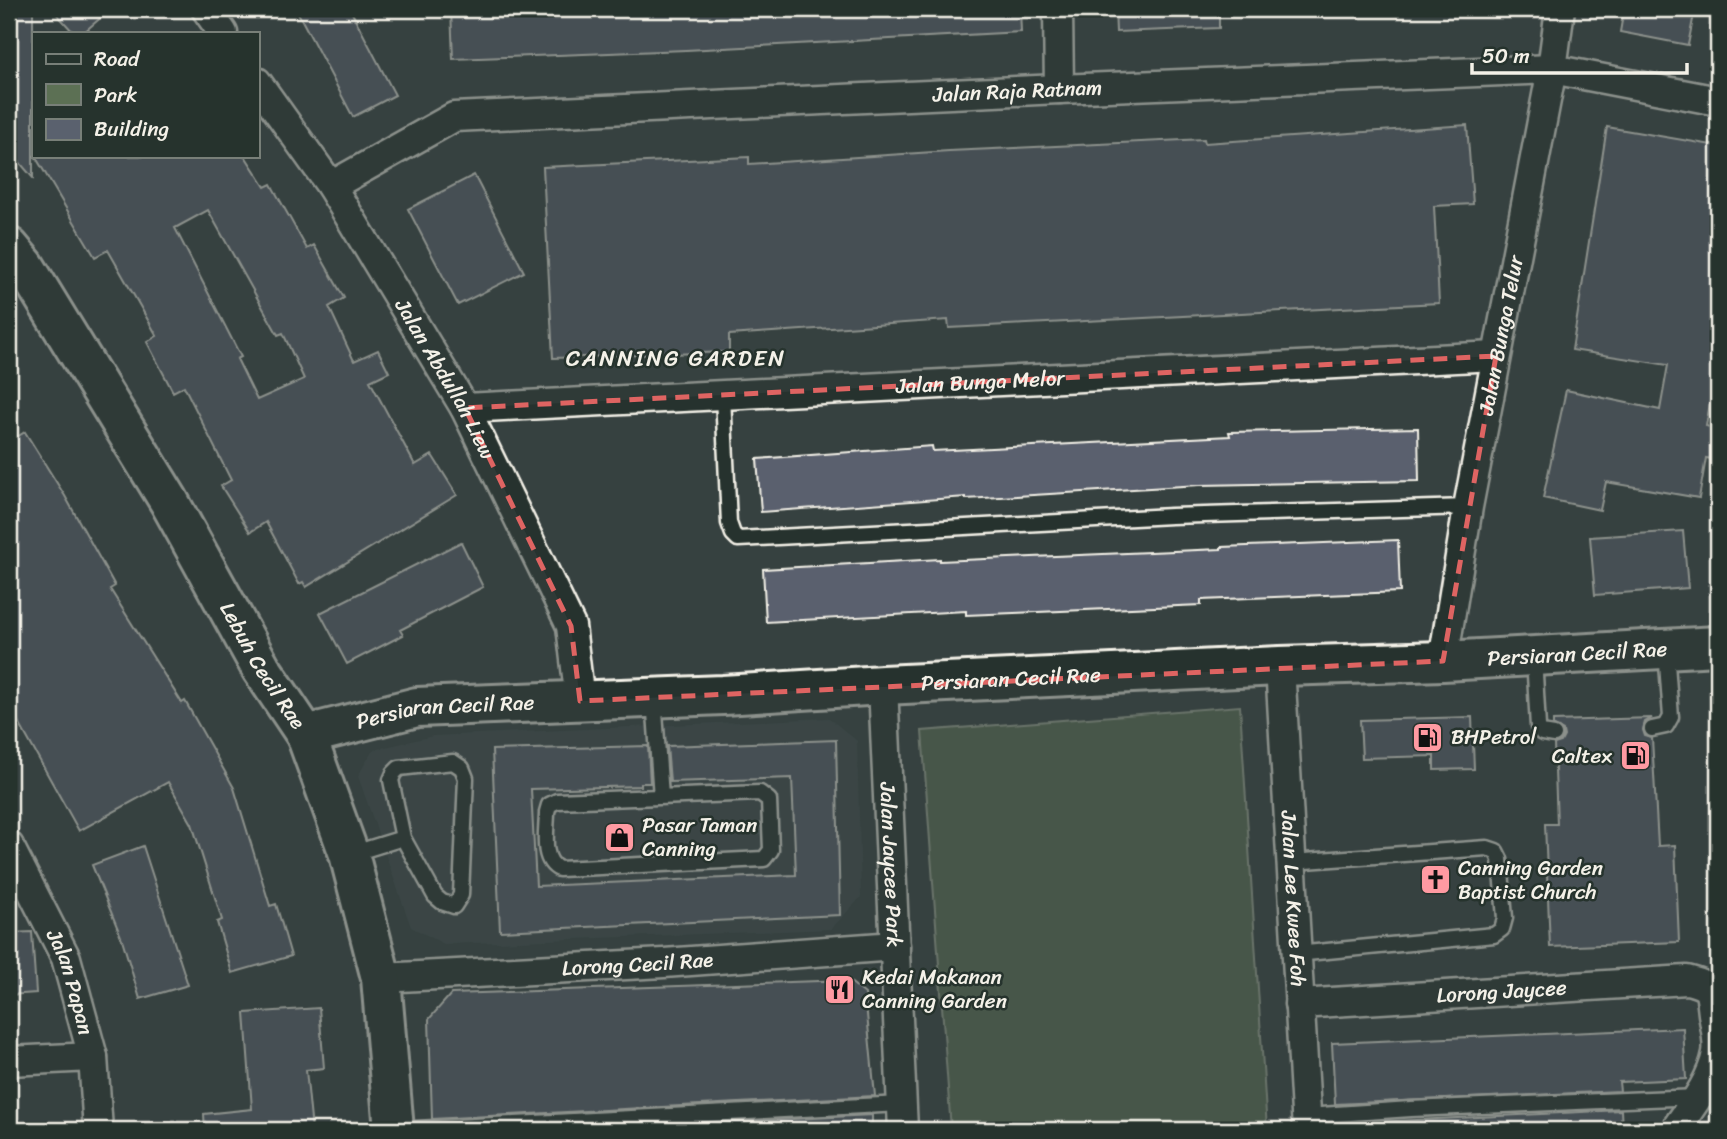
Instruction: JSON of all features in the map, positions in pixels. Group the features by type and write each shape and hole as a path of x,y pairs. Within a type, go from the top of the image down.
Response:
{"street":[{"path":"206,9 222,32"},
{"path":"1058,9 1059,89"},
{"name":"Jalan Bunga Telur","path":"1443,662 1468,507 1552,69 1560,9"},
{"name":"Jalan Raja Ratnam","path":"331,186 454,117 1552,69 1718,101"},
{"name":"Jalan Abdullah Liew","path":"259,85 331,186 465,408 571,626 580,701"},
{"name":"Lebuh Cecil Rae","path":"9,247 25,266 169,501 261,668 306,736 349,854 382,978 394,1130"},
{"name":"Jalan Bunga Melor","path":"465,408 1496,356"},
{"name":"Persiaran Cecil Rae","path":"306,736 416,707 723,695 1280,666 1443,662 1718,646"},
{"name":"Jalan Lee Kwee Foh","path":"1280,666 1306,1123"},
{"name":"Jalan Jaycee Park","path":"883,685 903,1117"},
{"name":"Jalan Papan","path":"9,846 66,958 93,1057 98,1130"},
{"name":"Lorong Cecil Rae","path":"382,978 895,947"},
{"name":"Lorong Jaycee","path":"1299,1004 1687,980 1704,984 1711,992 1717,1050 1712,1070 1698,1097"},
{"path":"9,1061 93,1057"},
{"path":"1675,1130 1698,1097"}],"lane":[{"path":"723,396 729,523 738,539 1171,516 1468,507"},
{"path":"1652,729 1666,726 1671,717 1666,649"},
{"path":"1534,657 1538,727 1542,733 1554,735"},
{"path":"654,696 661,797"},
{"path":"453,762 462,768 466,778 461,895 454,906 448,905 435,895 403,838 391,780 394,773 399,768 453,762"},
{"path":"760,793 766,796 769,800 771,850 768,856 764,859 559,869 552,866 547,858 549,805 557,801 661,797 760,793"},
{"path":"349,854 403,838"},
{"path":"1291,862 1487,848 1496,851 1500,859 1506,918 1502,929 1494,935 1296,954"},
{"path":"1306,1123 1411,1109 1698,1097"},
{"path":"394,1130 903,1117"}],"highlighted area":[{"path":"1496,356 1443,661 580,701 571,626 465,408"}],"shaded area":[{"name":"Pasar Taman Canning","path":"829,718 857,741 861,897 831,929 444,944 411,927 358,776 373,750 433,736"}],"green space":[{"path":"1240,706 1267,1130 951,1130 922,731"}],"building":[{"path":"20,9 33,9 33,178 9,150 9,19"},
{"path":"52,9 111,9 84,32 73,32"},
{"path":"296,9 350,9 395,95 353,117"},
{"path":"451,9 1020,9 1021,32 453,59"},
{"path":"1115,9 1219,9 1219,28 1116,32"},
{"path":"1624,9 1695,9 1688,45 1620,32"},
{"path":"1467,125 1473,204 1434,206 1439,303 949,328 948,320 729,335 729,352 553,358 543,167 749,157 749,164 1204,139 1205,143"},
{"path":"1607,127 1718,146 1718,358 1706,426 1718,429 1718,460 1706,458 1699,498 1606,482 1600,510 1543,498 1566,390 1660,410 1668,365 1572,350"},
{"path":"36,158 246,158 265,187 271,184 307,249 314,245 344,298 329,307 354,361 378,350 389,372 370,381 415,465 432,455 457,495 306,587 303,582 299,584 266,522 250,532 221,486 231,480 184,386 173,392 147,342 157,336 108,250 95,257","holes":["208,210 278,335 283,333 304,379 257,400 237,359 241,357 175,228"]},
{"path":"474,175 524,272 458,305 408,209"},
{"path":"1418,428 1419,481 1200,485 966,497 761,512 757,459 932,446 933,451 1230,436 1229,432"},
{"path":"25,432 65,496 115,586 110,589 182,703 185,701 234,788 270,906 276,904 291,956 232,973 217,922 222,920 192,824 168,782 79,831 9,705 9,442"},
{"path":"1683,531 1688,588 1595,595 1590,537"},
{"path":"1398,540 1400,592 1201,600 1201,605 966,615 966,611 766,622 763,569"},
{"path":"461,542 483,587 400,630 403,635 347,664 320,613"},
{"path":"1472,717 1474,769 1434,770 1434,756 1362,758 1360,720"},
{"path":"1652,718 1645,722 1643,730 1645,736 1652,738 1658,846 1675,845 1679,942 1550,947 1545,824 1557,824 1554,744 1561,742 1564,736 1563,731 1553,725 1553,721"},
{"path":"836,740 840,915 500,931 492,750 648,746 650,783 641,783 641,786 531,789 536,886 796,875 792,778 670,782 667,746"},
{"path":"143,846 188,985 140,999 122,939 92,865"},
{"path":"32,932 36,993 9,995 9,933"},
{"path":"848,980 865,994 875,1096 432,1119 429,1019 451,994"},
{"path":"319,1008 324,1068 306,1070 312,1130 205,1130 204,1114 252,1109 245,1013"},
{"path":"1683,1028 1686,1079 1619,1082 1620,1091 1335,1104 1332,1043"},
{"path":"1621,1110 1622,1130 1336,1130 1336,1124"},
{"path":"872,1115 872,1130 579,1130"}],"place":[{"name":"BHPetrol","path":"1428,737"},
{"name":"Caltex","path":"1635,756"},
{"name":"Pasar Taman Canning","path":"619,837"},
{"name":"Canning Garden Baptist Church","path":"1435,880"},
{"name":"Kedai Makanan Canning Garden","path":"839,989"}],"district":[{"name":"CANNING GARDEN","path":"676,358"}]}
